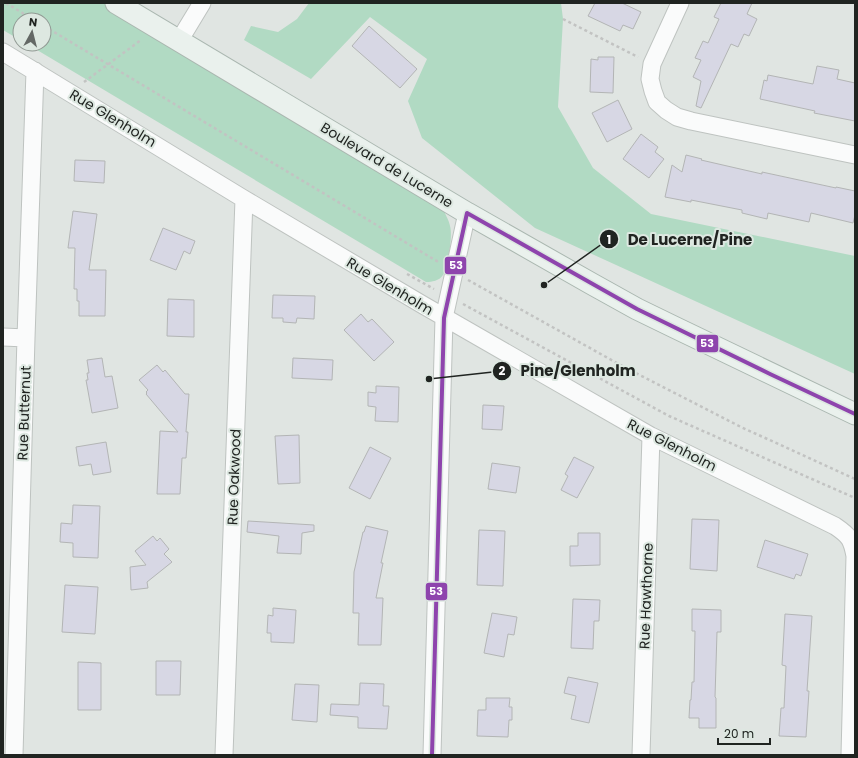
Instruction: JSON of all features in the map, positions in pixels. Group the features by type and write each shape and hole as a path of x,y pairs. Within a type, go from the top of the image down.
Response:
{"main road":[{"name":"Boulevard de Lucerne","path":"116,3 468,213 637,309 855,414"}],"street":[{"path":"179,41 202,3"},
{"path":"680,3 652,64 650,79 652,91 657,102 666,110 677,117 691,121 855,155"},
{"name":"Rue Glenholm","path":"3,52 444,318 651,436 836,526 843,531 849,537 855,556 850,755"},
{"name":"Rue Butternut","path":"14,755 35,71"},
{"name":"Rue Oakwood","path":"224,755 244,198"},
{"path":"432,755 444,318 468,213"},
{"path":"3,337 26,338"},
{"name":"Rue Hawthorne","path":"641,755 651,436"}],"path":[{"path":"6,3 21,12"},
{"path":"563,18 652,64"},
{"path":"74,95 83,83 158,28"},
{"path":"461,303 669,416 855,498"}],"green space":[{"path":"3,3 113,3 443,209 448,219 451,237 448,258 443,275 437,280 426,282 40,52 52,52 52,12 12,12 12,35 3,30"},
{"path":"309,3 561,3 563,19 558,107 593,168 651,214 855,256 855,374 535,228 422,138 408,101 427,59 370,17 311,79 244,40 251,26 278,32 297,19"}],"building":[{"path":"595,3 622,3 641,12 633,29 623,25 620,31 588,16"},
{"path":"721,3 752,3 747,14 757,19 749,36 744,34 738,47 731,44 701,108 696,106 701,81 693,77 701,60 695,58 703,41 708,43 719,19 714,17"},
{"path":"369,26 417,69 400,88 352,46"},
{"path":"598,57 614,57 613,93 590,92 591,59 598,60"},
{"path":"817,66 839,70 837,79 855,83 855,121 814,113 815,111 760,99 764,80 767,81 768,75 813,84"},
{"path":"618,100 632,129 607,142 592,113"},
{"path":"641,134 658,147 655,152 664,159 649,178 623,159"},
{"path":"686,155 702,159 701,160 762,174 762,172 855,191 855,215 853,223 811,213 809,222 768,213 767,219 742,213 742,210 691,200 691,202 665,197 672,165 682,172"},
{"path":"75,160 105,161 104,183 74,181"},
{"path":"73,211 97,214 89,270 106,270 105,316 79,316 77,289 74,289 75,248 68,248"},
{"path":"163,228 195,241 190,254 184,251 176,270 150,260"},
{"path":"273,295 315,296 314,319 297,318 296,323 283,322 283,318 272,318"},
{"path":"168,299 194,300 194,337 167,336"},
{"path":"361,314 368,322 372,319 394,342 374,361 344,330"},
{"path":"102,358 105,377 112,376 118,408 92,413 86,380 88,380 87,373 89,373 87,360"},
{"path":"293,358 333,360 332,380 292,378"},
{"path":"157,365 163,372 165,370 185,394 189,394 186,432 188,432 186,458 182,458 180,494 157,494 160,431 178,432 146,394 148,390 139,380"},
{"path":"376,386 399,387 398,422 375,421 376,407 368,406 368,392 376,393"},
{"path":"483,405 504,406 502,430 482,429"},
{"path":"299,435 300,483 278,484 275,436"},
{"path":"106,442 111,472 93,475 91,464 79,466 76,447"},
{"path":"370,447 391,458 370,499 349,488"},
{"path":"574,457 594,467 577,498 561,490 568,476 565,474"},
{"path":"492,463 520,467 516,493 488,489"},
{"path":"73,505 100,506 98,558 73,557 73,543 60,542 61,523 72,524"},
{"path":"692,519 719,520 717,571 690,569"},
{"path":"248,521 314,525 314,531 302,533 301,554 277,553 279,536 247,532"},
{"path":"366,526 388,531 381,563 383,563 376,598 383,598 381,645 358,645 359,613 353,613 354,572 363,532"},
{"path":"479,530 505,531 503,586 477,585"},
{"path":"578,533 600,533 600,565 570,566 570,546 578,546"},
{"path":"153,536 157,541 160,538 169,549 164,554 172,562 147,582 148,588 131,590 130,567 146,565 135,551"},
{"path":"765,540 808,554 801,576 796,574 794,579 757,567"},
{"path":"65,585 98,587 95,634 62,632"},
{"path":"573,599 600,600 599,621 594,621 593,649 571,648"},
{"path":"273,608 296,610 294,643 271,642 271,633 267,633 268,615 273,616"},
{"path":"692,609 721,610 721,632 717,632 715,697 716,728 699,728 699,718 689,718 692,682 694,682 695,631 692,631"},
{"path":"492,613 517,617 514,635 508,634 504,657 484,653"},
{"path":"785,614 812,616 807,691 809,691 806,737 779,736 781,708 784,708 786,666 782,665"},
{"path":"156,661 181,661 180,695 156,695"},
{"path":"78,662 101,663 101,710 78,710"},
{"path":"568,677 598,683 589,723 571,719 576,696 564,693"},
{"path":"360,683 384,684 383,706 389,706 387,729 358,728 358,717 330,715 331,704 359,705"},
{"path":"295,684 319,685 317,722 292,720"},
{"path":"486,698 510,698 509,707 512,707 512,720 509,720 508,737 477,736 478,710 486,710"}],"transit line":[{"name":"53","path":"432,755 444,318 467,213 637,309 855,414"}],"place":[{"name":"De Lucerne/Pine","path":"544,285"},
{"name":"Pine/Glenholm","path":"429,379"}]}
